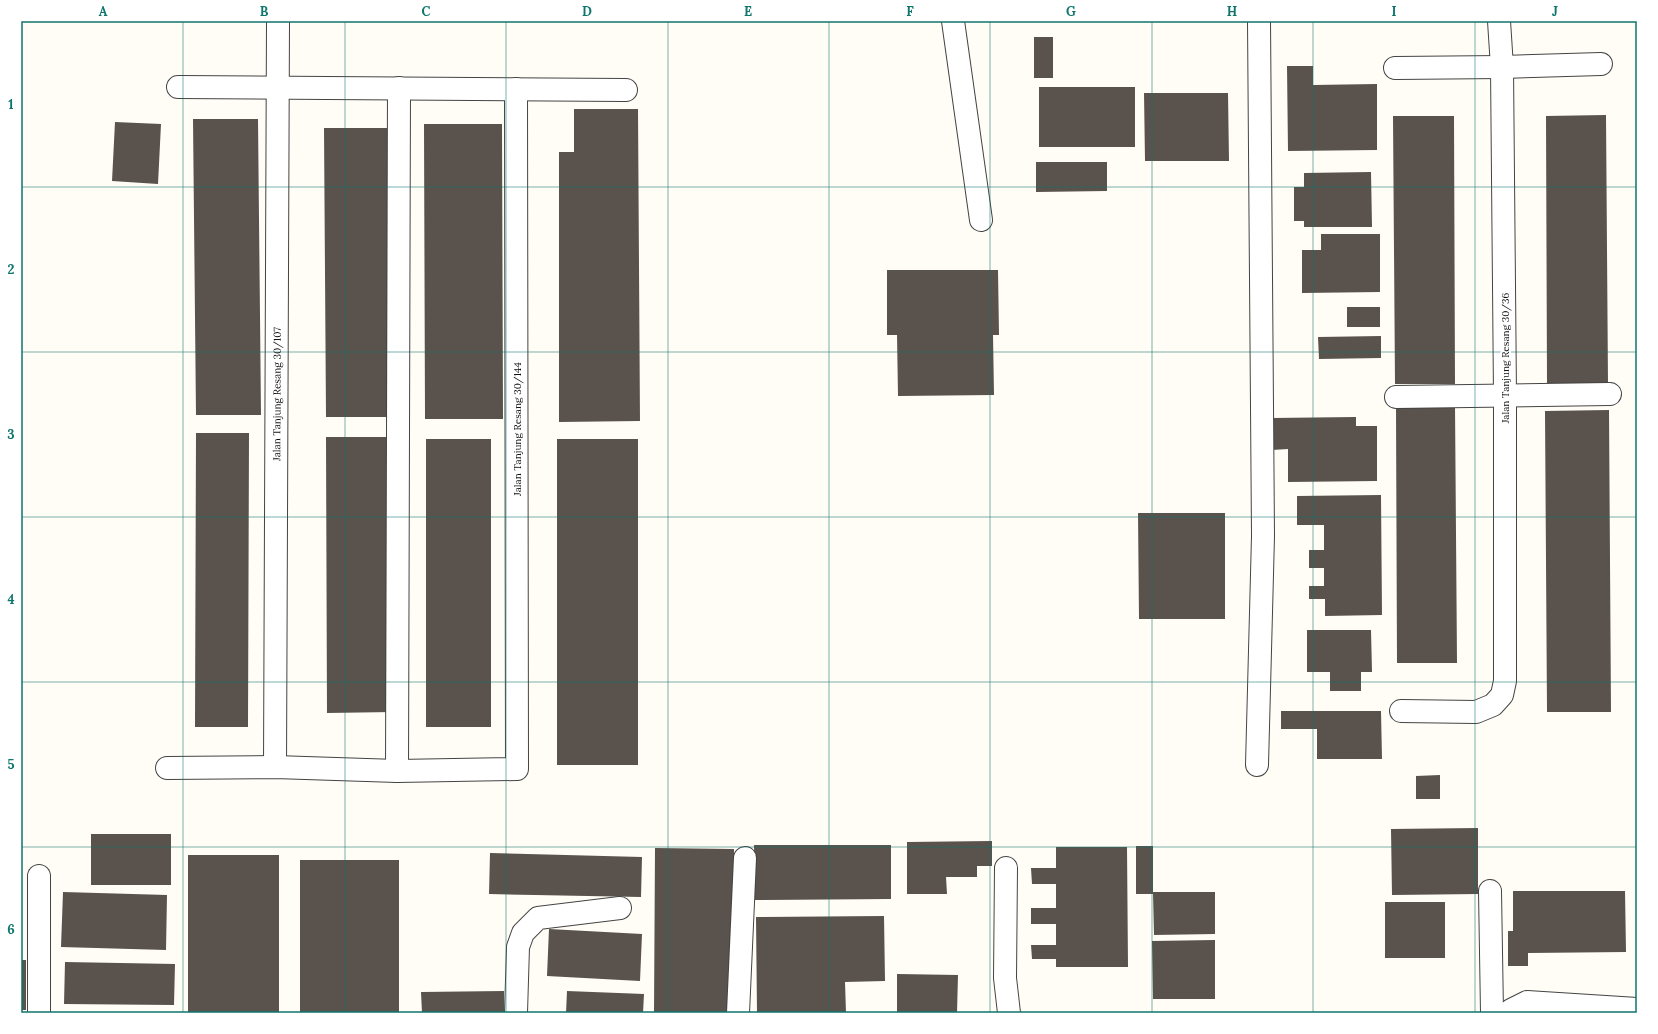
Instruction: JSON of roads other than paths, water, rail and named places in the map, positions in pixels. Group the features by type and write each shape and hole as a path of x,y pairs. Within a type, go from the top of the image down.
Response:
{"street":[{"name":"Jalan Tanjung Resang 30/107","path":"275,766 278,21"},
{"path":"953,21 982,220"},
{"path":"1257,765 1263,536 1259,21"},
{"name":"Jalan Tanjung Resang 30/36","path":"1401,711 1476,712 1493,705 1502,695 1505,681 1505,396 1502,67 1499,21"},
{"path":"1395,68 1602,64"},
{"path":"178,87 626,90"},
{"path":"168,768 275,766 397,770 399,88"},
{"name":"Jalan Tanjung Resang 30/144","path":"397,770 517,769 516,89"},
{"path":"1396,397 1610,394"},
{"path":"738,1013 745,858"},
{"path":"1006,868 1005,978 1009,1013"},
{"path":"39,876 39,1013"},
{"path":"1490,891 1492,1013"},
{"path":"516,1013 518,947 523,933 538,918 620,908"},
{"path":"1508,1013 1527,1002 1637,1009"}]}
